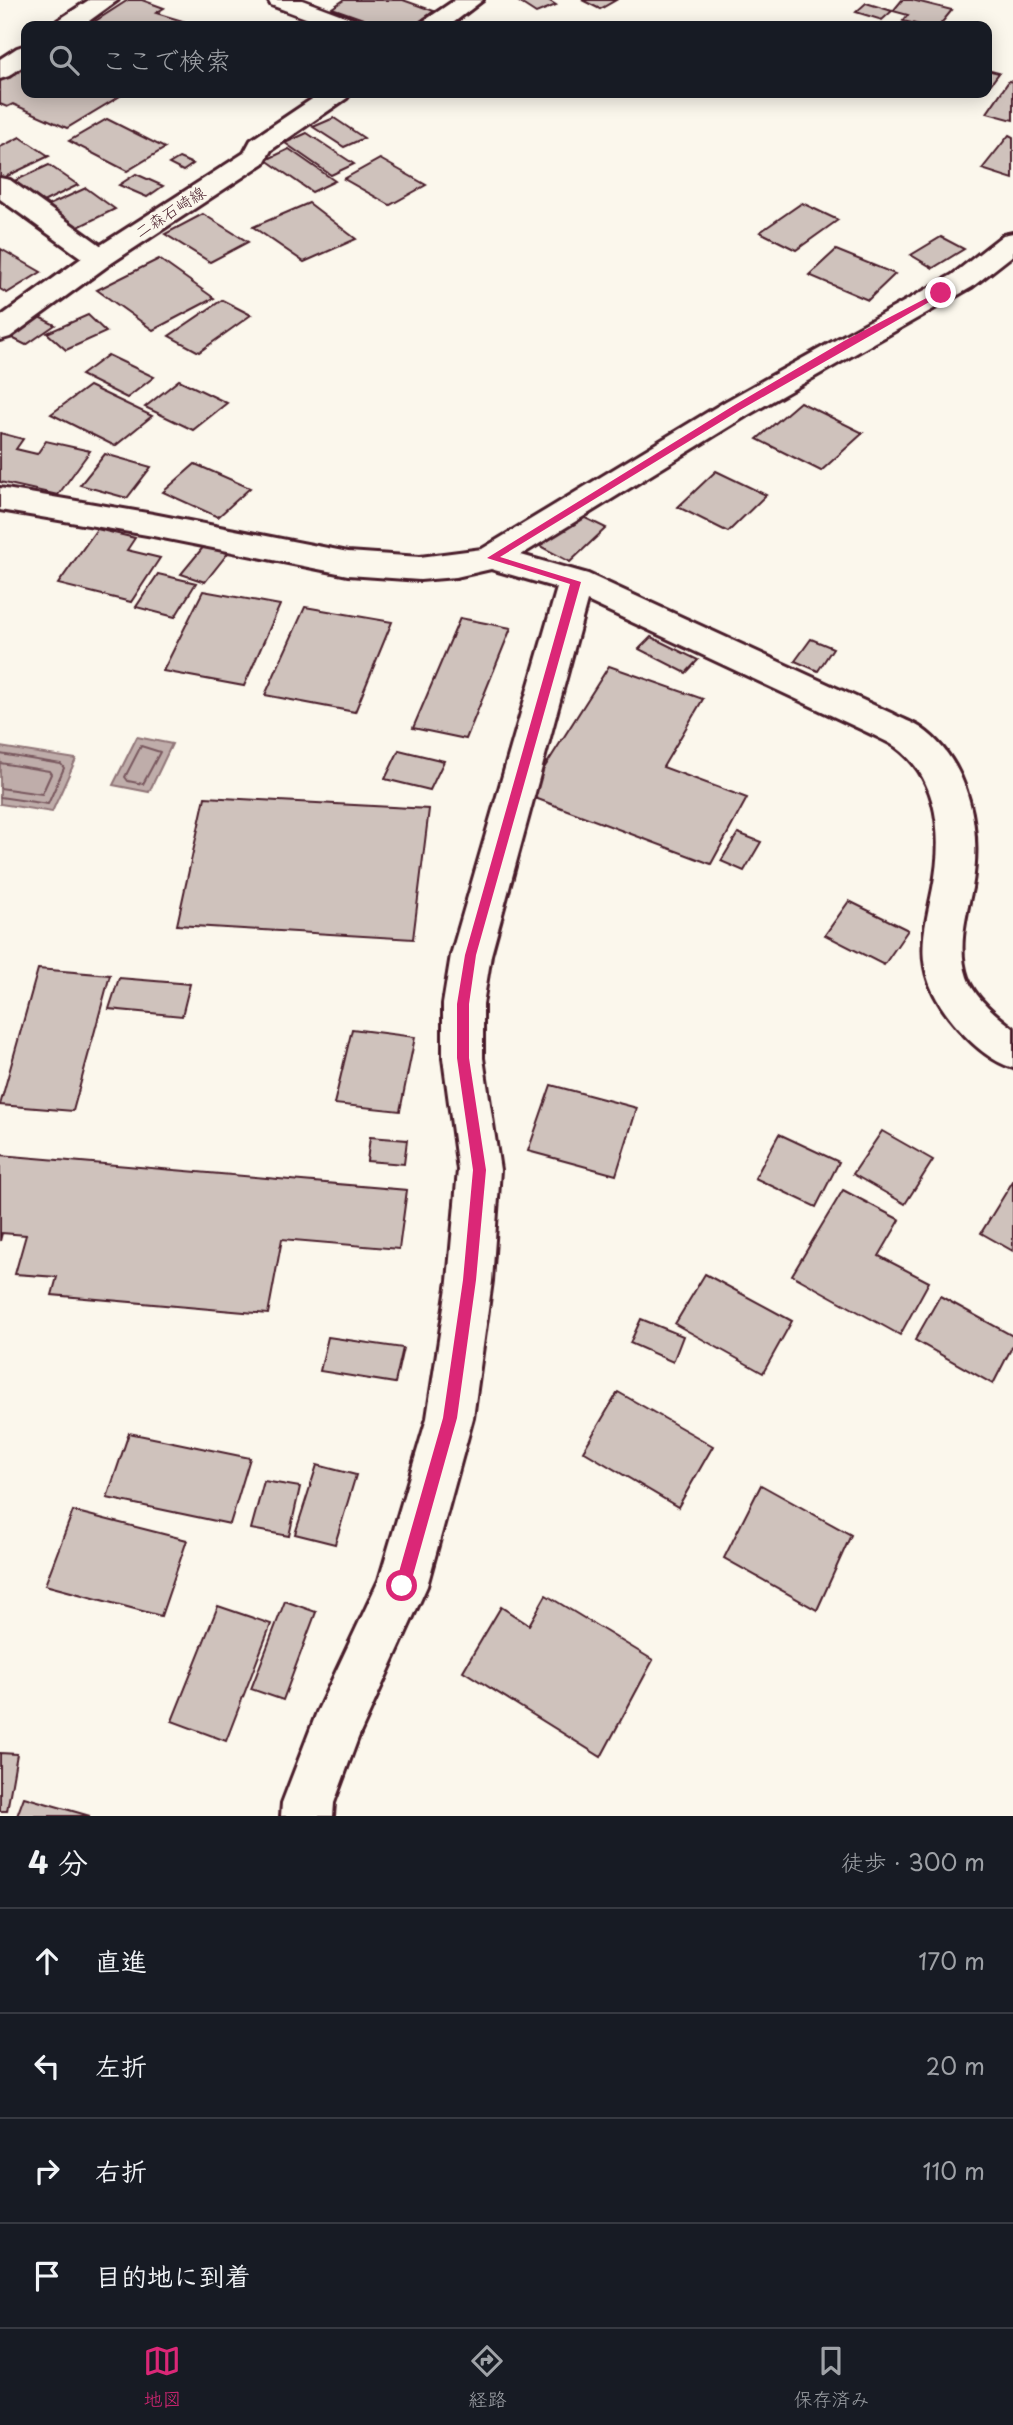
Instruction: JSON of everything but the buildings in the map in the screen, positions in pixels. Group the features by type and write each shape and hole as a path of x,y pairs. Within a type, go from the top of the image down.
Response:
{"street":[{"path":"74,21 106,0"},
{"path":"281,0 336,21"},
{"path":"440,21 471,0"},
{"path":"0,71 21,56"},
{"name":"二森石崎線","path":"0,331 100,258 255,157 261,146 331,98"},
{"path":"0,186 100,258"},
{"path":"0,499 384,568 436,569 465,565 491,558 759,395 941,293 1012,244"},
{"path":"491,558 576,582 880,723 909,738 924,751 938,768 954,814 958,841 956,873 945,920 944,968 949,982 978,1021 1013,1051"},
{"path":"307,1816 308,1803 335,1730 402,1586 450,1418 470,1280 480,1170 463,1058 463,1004 471,955 576,582"}],"water":[{"path":"137,737 172,744 149,792 113,785"},
{"path":"0,747 76,759 52,812 0,804"}],"route":[{"path":"402,1586 450,1418 470,1280 480,1170 463,1058 463,1004 471,955 576,582 491,558 847,343 941,293"}]}
